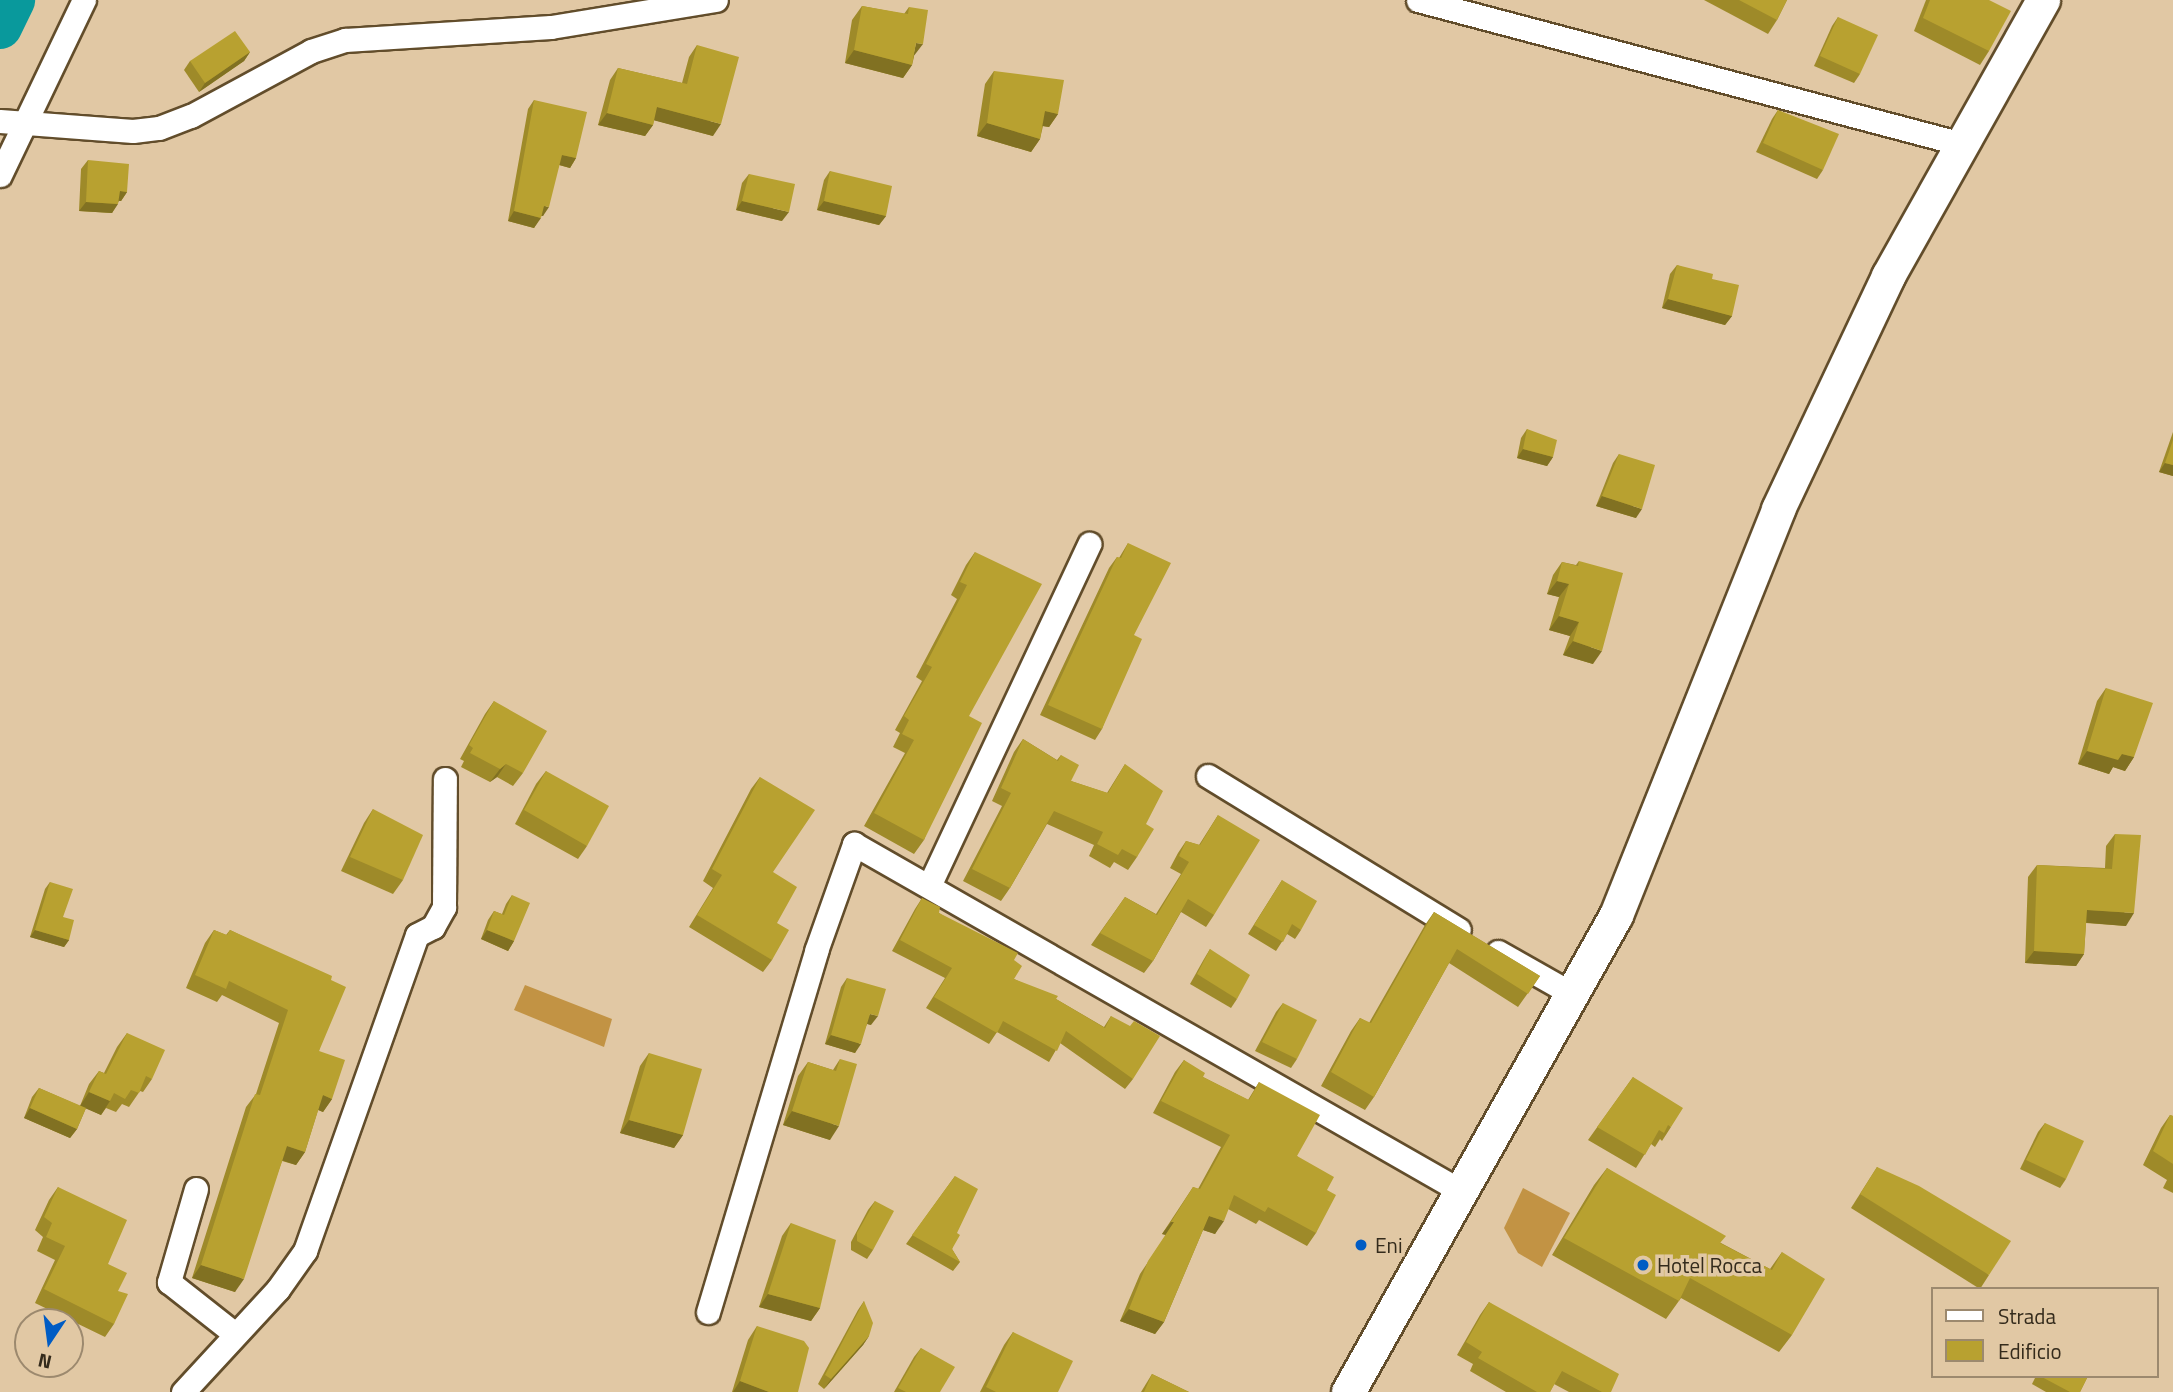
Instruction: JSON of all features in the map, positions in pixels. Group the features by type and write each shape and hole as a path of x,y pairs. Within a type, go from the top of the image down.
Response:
{"main road":[{"path":"1348,1392 1574,995 1616,915 1662,809 1778,509 1888,276 2043,0"}],"street":[{"path":"0,175 84,0"},
{"path":"0,121 159,128 191,116 311,51 345,40 551,27 716,0"},
{"path":"1418,0 1962,144"},
{"path":"929,886 1089,544"},
{"path":"1208,776 1448,923 1574,995"},
{"path":"183,1392 278,1289 305,1251 417,935 433,927 444,907 445,779"},
{"path":"708,1312 816,951 854,844 1461,1191"},
{"path":"196,1189 169,1282 234,1334"}],"shaded area":[{"path":"525,985 612,1019 604,1047 514,1010"},
{"path":"1523,1188 1570,1213 1542,1267 1518,1253 1504,1228"}],"building":[{"path":"1739,0 1787,0 1777,20"},
{"path":"1930,0 1989,0 2011,11 1989,51 1923,18"},
{"path":"862,6 908,14 909,7 928,10 923,44 916,43 912,65 854,50"},
{"path":"1838,17 1878,35 1860,74 1820,56"},
{"path":"235,31 250,52 205,83 190,61"},
{"path":"697,45 739,57 721,124 657,107 653,125 607,113 618,68 687,84"},
{"path":"994,71 1064,80 1058,114 1045,111 1040,139 987,123"},
{"path":"534,100 587,112 576,158 562,155 549,207 544,206 541,218 514,211"},
{"path":"1778,110 1839,134 1823,170 1763,143"},
{"path":"88,160 129,164 127,192 120,191 118,204 86,202"},
{"path":"830,171 892,186 886,216 824,201"},
{"path":"749,174 795,184 789,212 742,201"},
{"path":"1677,265 1713,274 1712,279 1739,285 1732,316 1668,299"},
{"path":"1527,429 1557,440 1553,457 1523,449"},
{"path":"2173,440 2173,465 2165,463"},
{"path":"1619,454 1655,465 1642,509 1602,496"},
{"path":"1128,543 1171,563 1134,635 1142,639 1102,729 1048,705 1117,557 1121,558"},
{"path":"975,552 1042,584 969,716 982,723 924,840 874,813 914,740 902,734 909,720 904,716 932,667 926,664 967,585 960,582"},
{"path":"1579,561 1623,573 1602,651 1573,641 1579,622 1559,616 1569,584 1557,581 1562,562 1578,566"},
{"path":"2106,688 2153,703 2134,757 2122,754 2118,760 2087,751"},
{"path":"494,701 547,731 523,773 506,764 500,769 470,753 473,748 469,745"},
{"path":"1023,739 1058,761 1061,755 1079,765 1071,781 1108,793 1125,764 1163,791 1146,824 1154,829 1137,857 1122,849 1118,855 1097,844 1103,832 1054,811 1010,888 972,869 1011,793 1001,788"},
{"path":"546,771 609,806 587,846 524,810"},
{"path":"760,777 815,810 773,872 797,887 777,923 789,930 772,960 697,915 722,875 712,869"},
{"path":"373,809 423,835 403,880 350,857"},
{"path":"1218,815 1260,840 1214,915 1188,899 1153,961 1100,933 1125,897 1157,915 1189,862 1179,856 1186,841 1200,845"},
{"path":"2115,834 2141,835 2134,913 2087,910 2084,954 2034,951 2037,865 2112,869"},
{"path":"1282,880 1317,901 1301,930 1292,924 1283,942 1254,925"},
{"path":"50,882 73,889 63,917 74,920 69,940 35,930"},
{"path":"512,895 530,903 514,941 487,930 494,911 504,915"},
{"path":"922,898 940,907 939,913 1018,953 1014,960 1022,966 1014,979 1058,996 1056,999 1105,1028 1111,1016 1130,1026 1134,1021 1160,1036 1133,1079 1066,1031 1057,1051 1003,1021 997,1033 934,997 952,968 900,940"},
{"path":"1434,912 1540,976 1528,994 1457,949 1374,1097 1331,1072 1360,1018 1371,1023"},
{"path":"214,930 227,935 230,930 332,976 331,980 346,987 319,1051 345,1060 332,1099 323,1095 305,1152 287,1146 244,1279 201,1265 255,1094 260,1095 288,1010 229,981 226,989 195,975"},
{"path":"1210,949 1250,975 1237,999 1197,974"},
{"path":"847,978 886,989 878,1016 870,1014 861,1044 831,1035"},
{"path":"1283,1003 1317,1020 1297,1059 1262,1042"},
{"path":"127,1033 165,1050 152,1079 146,1076 139,1093 131,1090 125,1099 114,1093 110,1101 89,1092 99,1071 106,1074"},
{"path":"649,1053 702,1069 683,1135 629,1120"},
{"path":"840,1059 857,1064 839,1126 792,1111 808,1062 836,1071"},
{"path":"1184,1060 1205,1073 1203,1077 1249,1100 1259,1082 1320,1115 1297,1156 1334,1177 1327,1190 1336,1195 1316,1233 1268,1207 1265,1212 1234,1195 1224,1221 1209,1216 1164,1322 1129,1309 1148,1261 1193,1187 1200,1189 1230,1135 1161,1101"},
{"path":"1633,1077 1683,1108 1671,1127 1668,1125 1664,1133 1659,1130 1645,1155 1597,1127"},
{"path":"39,1088 86,1108 77,1129 30,1108"},
{"path":"2170,1115 2173,1116 2173,1164 2153,1151"},
{"path":"2045,1123 2084,1141 2066,1179 2026,1160"},
{"path":"1877,1167 1919,1186 2011,1241 1989,1275 1860,1194"},
{"name":"Hotel Rocca","path":"1607,1168 1726,1236 1720,1243 1772,1270 1782,1252 1825,1279 1792,1335 1690,1278 1679,1301 1564,1238"},
{"path":"955,1176 978,1189 952,1249 960,1262 912,1235"},
{"path":"58,1187 127,1220 108,1264 127,1273 118,1291 128,1294 114,1324 44,1289 65,1246 46,1237 52,1223 44,1217"},
{"path":"875,1201 894,1211 873,1250 857,1241 857,1233"},
{"path":"791,1223 836,1240 820,1308 768,1294"},
{"path":"864,1301 873,1323 869,1336 831,1379 825,1375"},
{"path":"1489,1302 1619,1374 1611,1392 1602,1392 1562,1371 1550,1392 1537,1392 1478,1358 1482,1352 1466,1342"},
{"path":"757,1326 804,1341 809,1348 798,1392 769,1392 740,1381"},
{"path":"1013,1332 1073,1361 1058,1392 996,1392 986,1387"},
{"path":"921,1348 955,1367 940,1392 906,1392 898,1388"},
{"path":"1152,1374 1189,1392 1144,1392"},
{"path":"2044,1378 2087,1378 2080,1392 2070,1392"}],"waterway":[{"path":"0,27 13,0"}],"place":[{"name":"Eni","path":"1361,1245"},
{"name":"Hotel Rocca","path":"1643,1265"}]}
